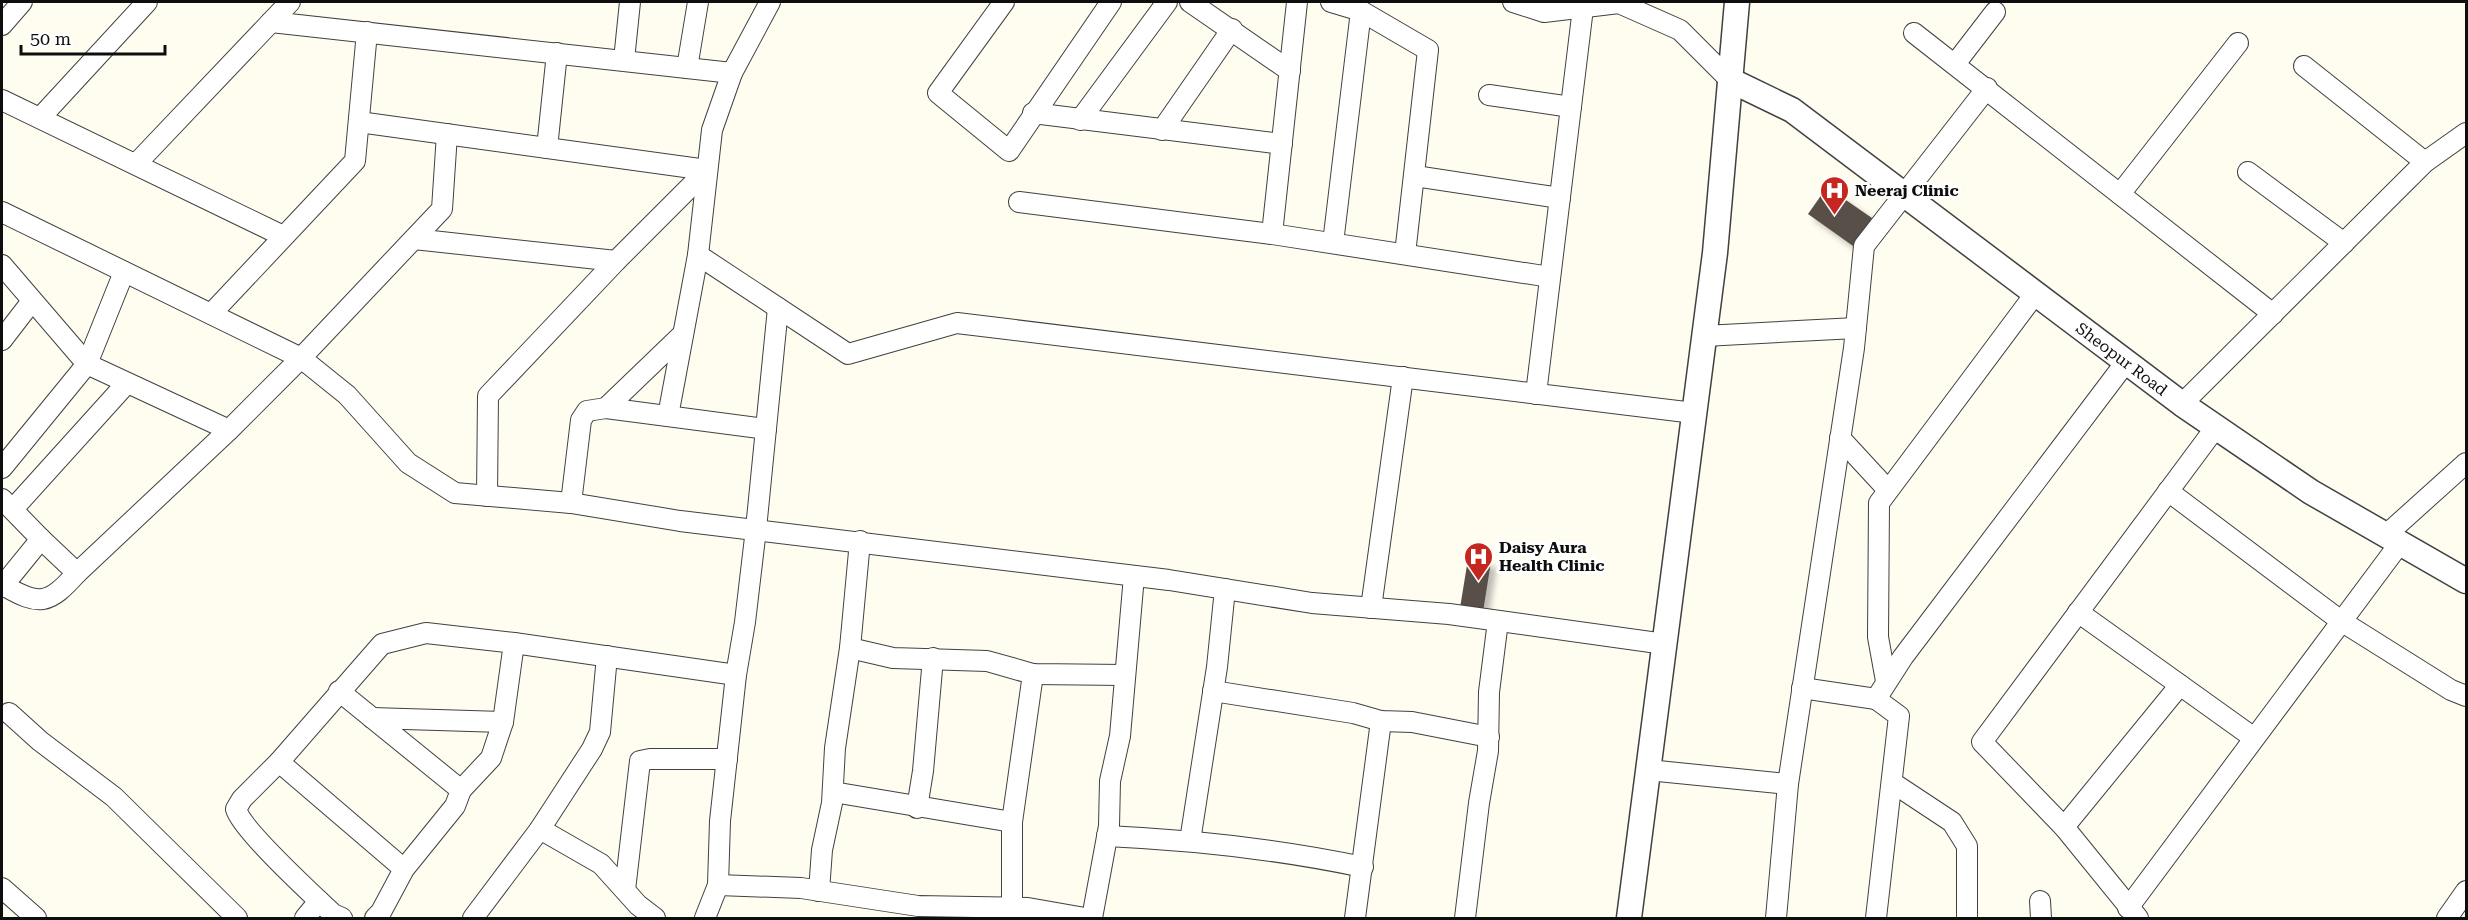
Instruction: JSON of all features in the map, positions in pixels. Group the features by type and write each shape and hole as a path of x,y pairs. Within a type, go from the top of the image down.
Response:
{"street":[{"path":"2,25 22,2"},
{"path":"40,118 147,2"},
{"path":"136,164 291,2"},
{"path":"624,60 630,2"},
{"path":"687,68 698,2"},
{"path":"668,417 698,255 712,130 732,73 770,2"},
{"path":"1004,2 938,93 1010,151 1033,113 1111,2"},
{"path":"1080,120 1167,2"},
{"path":"1190,2 1290,71"},
{"path":"1272,234 1297,2"},
{"path":"1331,2 1361,11 1428,50 1405,254"},
{"path":"1513,2 1544,12 1619,3 1680,30 1730,80"},
{"path":"1629,918 1715,253 1737,2"},
{"path":"1536,394 1583,8"},
{"path":"1333,243 1361,11"},
{"path":"1955,64 1995,12"},
{"path":"271,22 732,73"},
{"path":"1162,130 1232,29"},
{"path":"211,314 355,161 367,32"},
{"path":"1914,33 2273,314"},
{"path":"2120,194 2238,42"},
{"path":"547,148 557,53"},
{"path":"2304,66 2425,162"},
{"name":"Sheopur Road","path":"1730,80 1792,110 2182,404 2311,492 2466,581"},
{"path":"1776,918 1788,784 1856,328 1864,246 1987,88"},
{"path":"1489,95 1571,107"},
{"path":"2,100 283,236"},
{"path":"1033,113 1282,144"},
{"path":"359,122 707,170"},
{"path":"41,539 2,586 19,595 36,600 52,598 228,430 301,358 442,209 447,134"},
{"path":"2182,404 2425,162 2466,134"},
{"path":"487,496 488,396 616,261 707,170"},
{"path":"2248,172 2344,243"},
{"path":"1415,176 1560,198"},
{"path":"1019,202 1272,234 1550,277"},
{"path":"2,212 301,358 347,395 408,463 455,494 572,503 680,520 1134,576 1312,603 1449,614 1665,644"},
{"path":"414,238 616,261"},
{"path":"698,255 848,354 957,323 1694,413"},
{"path":"2,265 87,364 228,430"},
{"path":"2,468 87,364 124,272"},
{"path":"1886,681 1878,637 1879,503 2036,294"},
{"path":"2,340 32,301"},
{"path":"705,918 718,885 720,821 736,675 756,529 778,308"},
{"path":"1704,336 1856,328"},
{"path":"606,408 683,334"},
{"path":"1876,699 1886,681 2126,362"},
{"path":"1371,608 1403,377"},
{"path":"77,573 7,504 126,384"},
{"path":"572,503 581,420 587,411 606,408 766,429"},
{"path":"2216,427 1982,742 2064,827 2133,913 2254,738 2342,621 2393,539 2463,471"},
{"path":"1840,438 1888,490"},
{"path":"2168,491 2342,621 2451,690 2466,696"},
{"path":"819,891 822,850 833,792 835,748 850,648 860,542"},
{"path":"1092,918 1107,836 1110,781 1120,736 1134,576"},
{"path":"1190,841 1213,691 1225,589"},
{"path":"2078,612 2254,738"},
{"path":"1465,918 1479,803 1488,751 1489,692 1498,621"},
{"path":"342,918 333,914 319,901 252,834 238,816 236,809 242,799 279,762 382,644 426,633 514,643 736,675"},
{"path":"375,918 381,912 404,869 455,806 461,790 491,758 503,722 514,643"},
{"path":"850,648 893,658 987,662 1032,674 1124,675"},
{"path":"473,918 540,829 592,749 600,732 607,656"},
{"path":"917,808 923,771 933,658"},
{"path":"1012,908 1012,822 1032,674"},
{"path":"2064,827 2180,685"},
{"path":"1802,688 1876,699 1899,716 1876,918"},
{"path":"1213,691 1353,713 1381,721 1412,722 1488,737"},
{"path":"339,692 461,790"},
{"path":"9,713 40,741 114,797 237,918"},
{"path":"372,718 503,722"},
{"path":"1355,918 1381,721"},
{"path":"630,904 639,761 727,759"},
{"path":"279,762 404,869"},
{"path":"1648,770 1788,784"},
{"path":"1893,783 1952,822 1967,846 1967,918"},
{"path":"833,792 917,808 1012,822"},
{"path":"540,829 601,864 630,904 655,918"},
{"path":"1107,836 1190,841 1301,854 1363,867"},
{"path":"718,885 801,888 917,912 1028,908 1066,917 1085,918"},
{"path":"2,888 36,918"},
{"path":"2446,918 2466,891"},
{"path":"305,918 319,901"}],"building":[{"path":"1827,187 1872,218 1853,246 1808,214"},
{"path":"1468,559 1491,562 1483,612 1460,608"}],"place":[{"name":"Neeraj Clinic","path":"1834,216"},
{"name":"Daisy Aura Health Clinic","path":"1478,582"}]}
